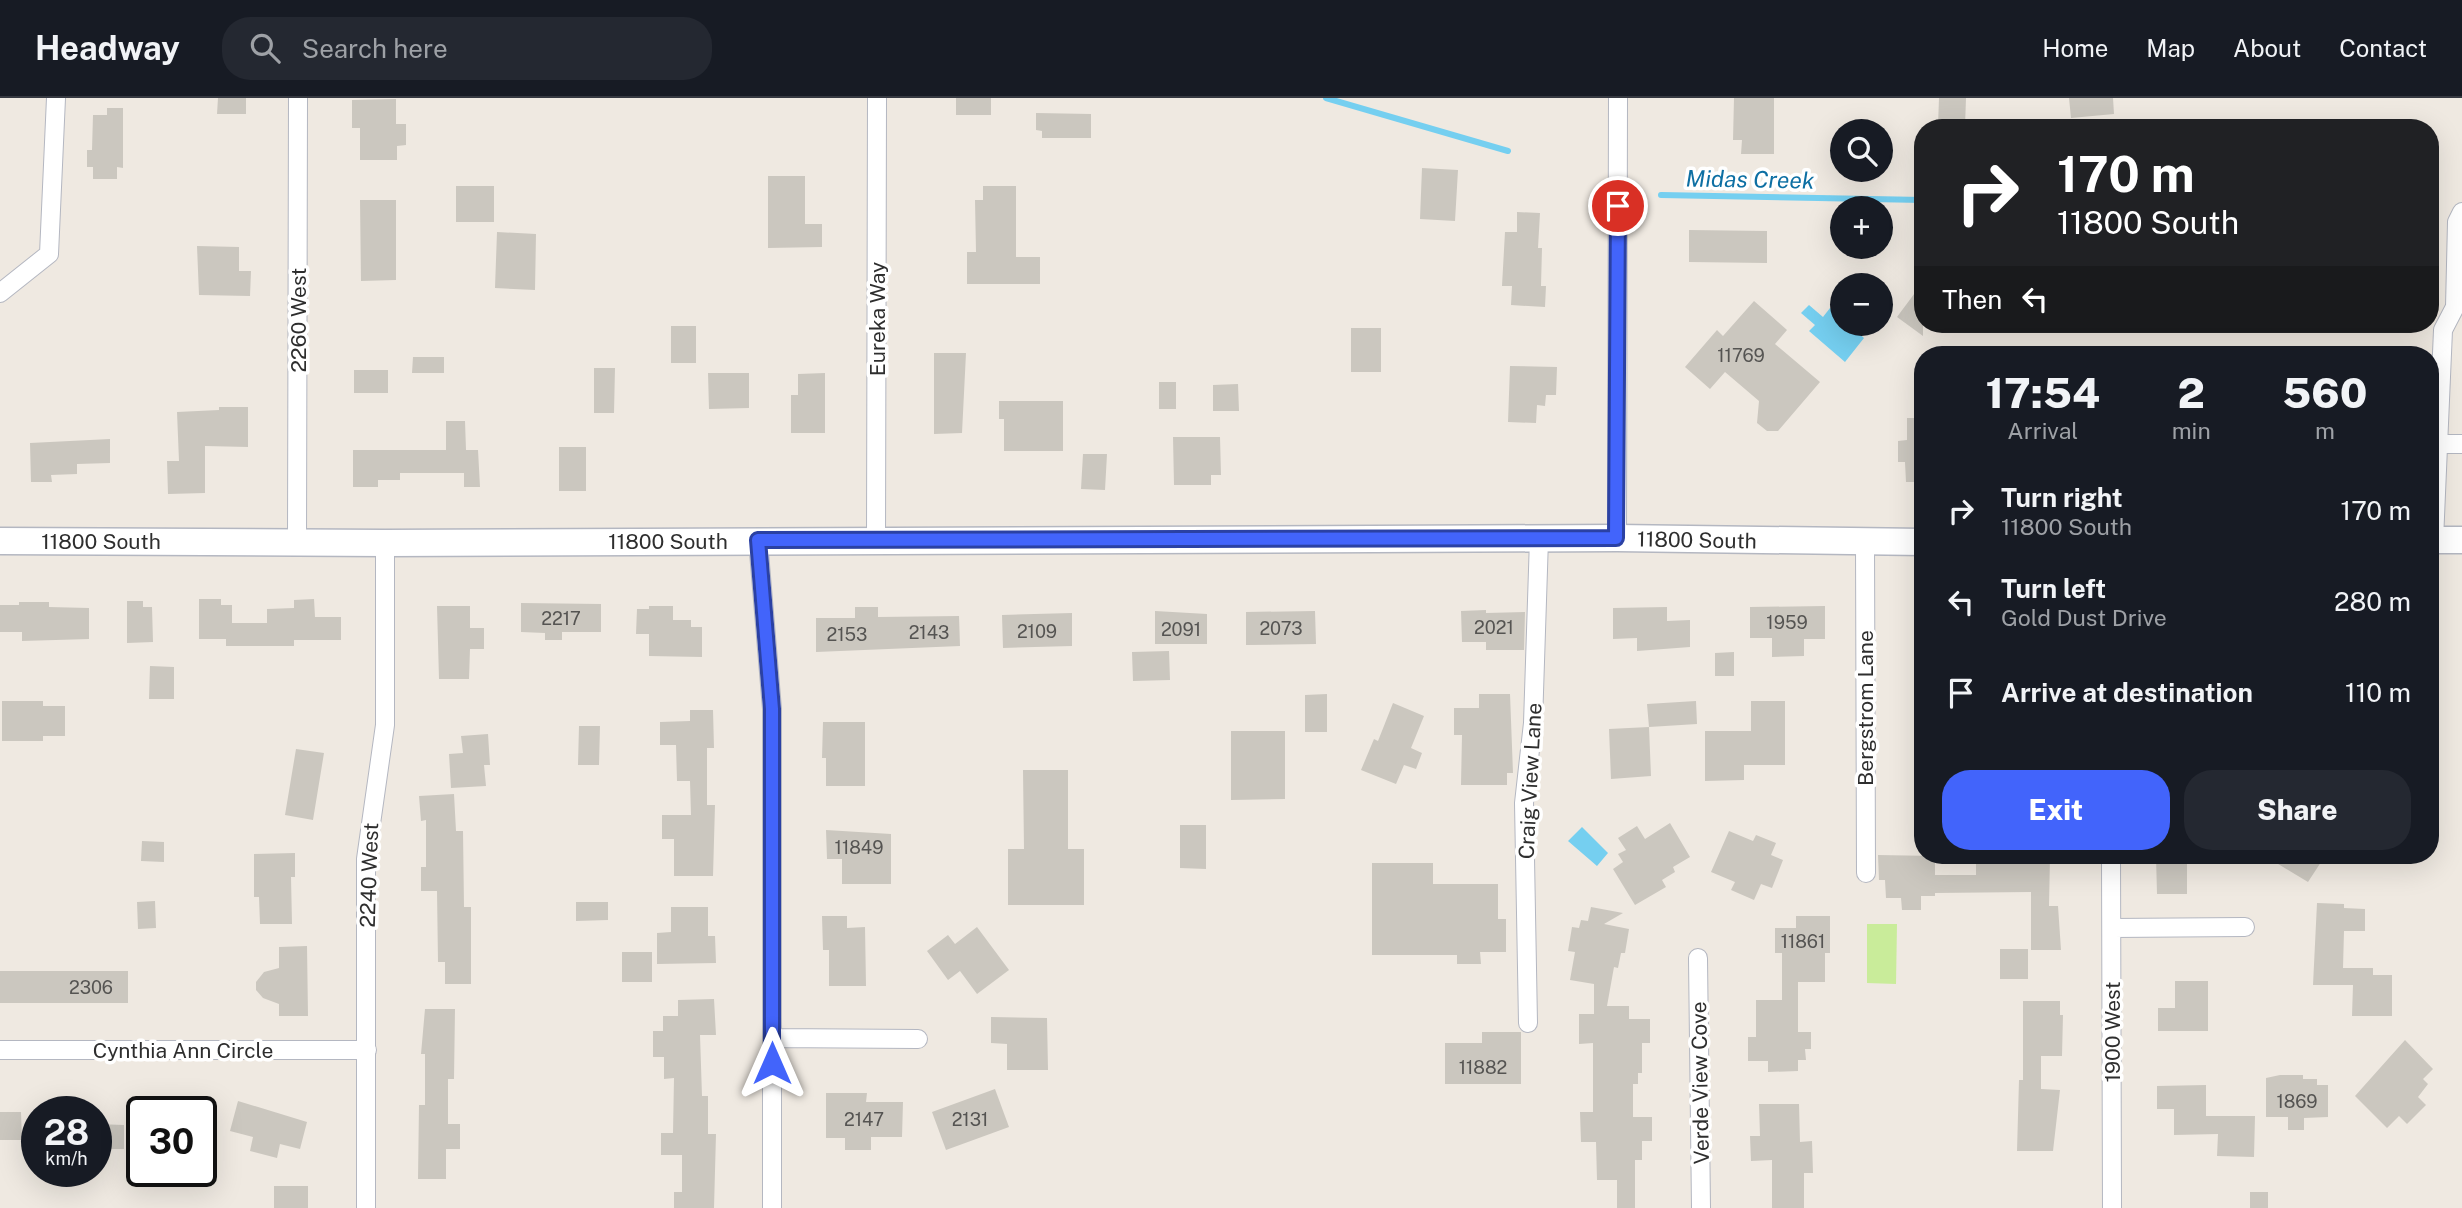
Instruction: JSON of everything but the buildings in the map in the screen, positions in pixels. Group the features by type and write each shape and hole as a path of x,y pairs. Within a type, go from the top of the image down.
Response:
{"main road":[{"name":"11800 South","path":"0,541 385,543 1616,538 1914,542"},
{"path":"2439,540 2462,540"}],"street":[{"path":"0,293 49,254 56,98"},
{"name":"2260 West","path":"297,542 298,98"},
{"name":"Eureka Way","path":"876,541 877,98"},
{"path":"1616,538 1618,98"},
{"path":"2439,406 2443,330 2458,314 2457,222 2462,212"},
{"path":"2439,444 2462,444"},
{"name":"Craig View Lane","path":"1528,1023 1524,803 1534,723 1539,539"},
{"path":"758,540 772,709 772,1208"},
{"name":"Bergstrom Lane","path":"1865,542 1866,873"},
{"name":"2240 West","path":"366,1208 366,859 385,725 385,543"},
{"name":"1900 West","path":"2111,864 2112,1208"},
{"path":"2112,928 2245,927"},
{"name":"Verde View Cove","path":"1698,958 1701,1208"},
{"path":"772,1038 918,1039"},
{"name":"Cynthia Ann Circle","path":"0,1050 367,1050"}],"green space":[{"path":"1867,924 1897,924 1896,984 1867,983"}],"water":[{"path":"1809,305 1823,317 1830,308 1830,336 1864,338 1845,362 1809,331 1815,325 1801,313"},
{"path":"1582,827 1608,853 1597,866 1568,841"}],"waterway":[{"name":"Midas Creek","path":"1326,98 1508,151"},
{"name":"Midas Creek","path":"1661,195 1914,200"}],"route":[{"path":"772,1063 772,709 758,540 1616,538 1618,206"}]}
